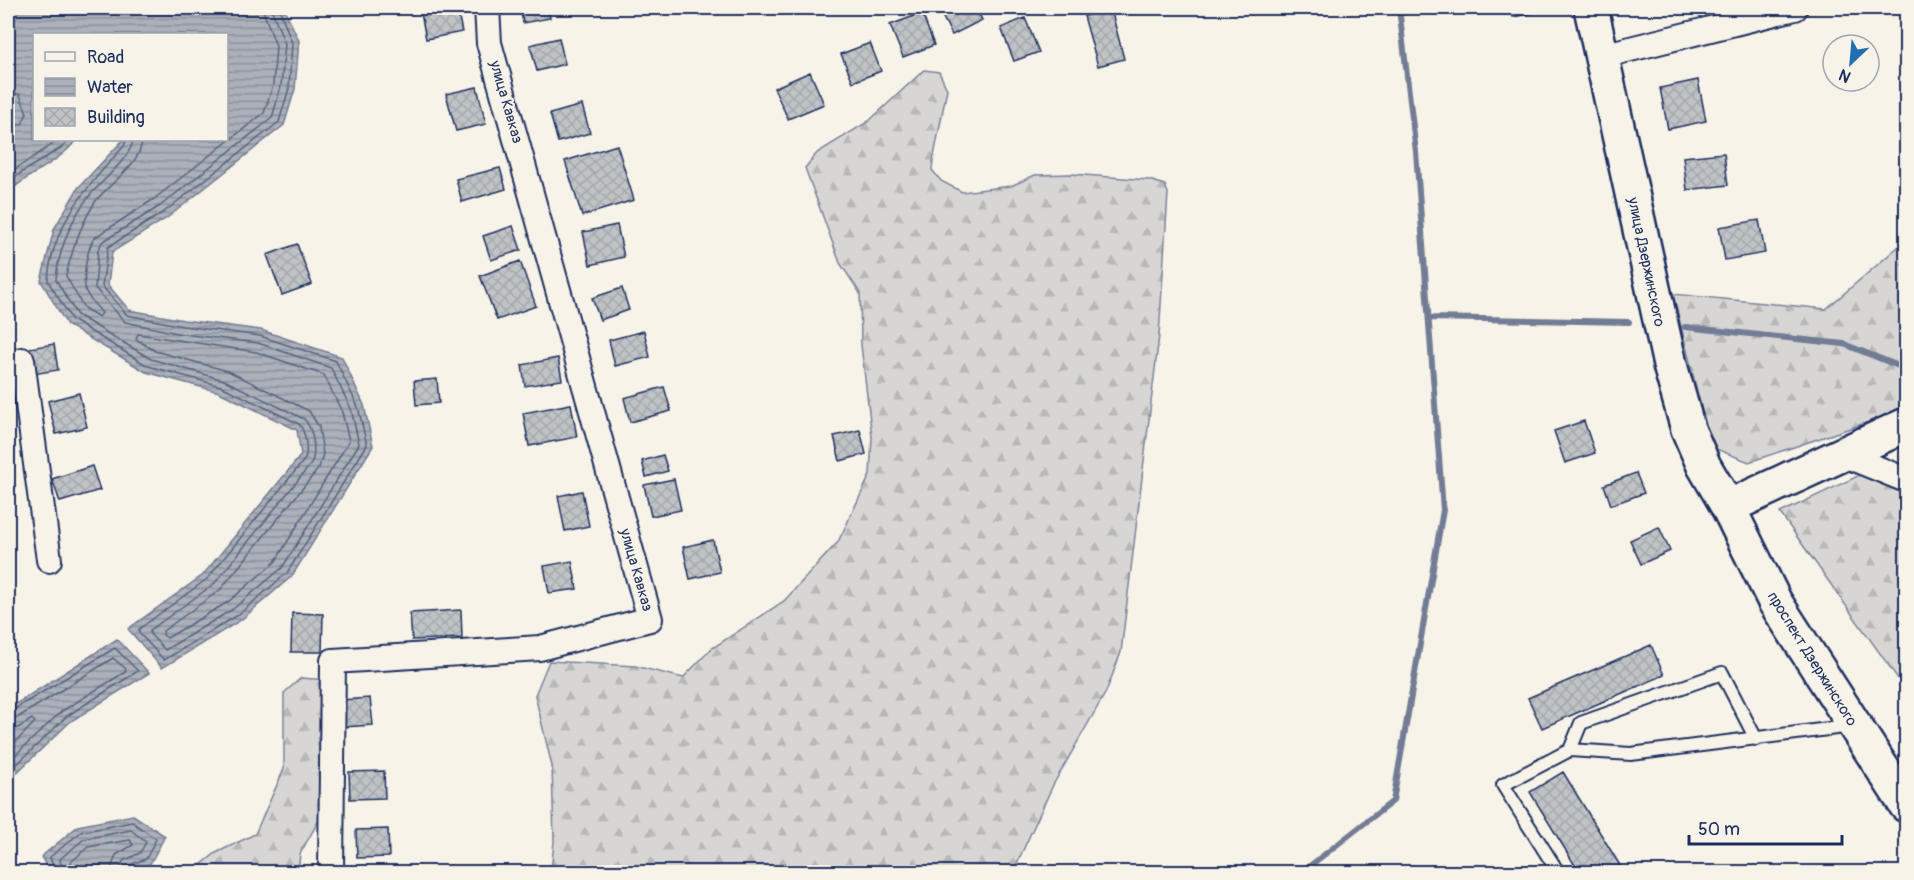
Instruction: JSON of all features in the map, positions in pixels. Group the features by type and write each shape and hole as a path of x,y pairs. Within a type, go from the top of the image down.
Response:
{"main road":[{"name":"улица Дзержинского","path":"1591,8 1654,300 1679,397 1688,429 1704,466 1728,507"},
{"path":"1728,507 1906,425"},
{"name":"проспект Дзержинского","path":"1728,507 1775,602 1906,806"}],"street":[{"name":"улица Кавказ","path":"331,873 333,661 540,648 650,619 489,42 487,8"},
{"path":"1602,56 1795,8"},
{"path":"8,362 22,360 49,560"},
{"path":"1842,454 1906,480"}],"lane":[{"path":"1570,750 1581,723 1722,673 1755,739"},
{"path":"1558,873 1503,785 1570,750 1631,754 1853,725"}],"green space":[{"path":"924,70 939,72 947,89 932,170 941,181 962,192 1011,186 1035,175 1071,174 1149,180 1165,185 1168,193 1159,336 1121,652 1106,692 1053,785 1013,872 551,872 554,841 552,766 535,695 549,661 635,666 683,678 711,649 784,601 838,542 870,475 872,437 861,345 860,293 840,263 805,168 817,153 869,121"},
{"path":"1906,246 1906,406 1880,418 1749,462 1711,447 1673,294 1826,309 1898,247"},
{"path":"1862,474 1906,493 1906,690 1780,513"},
{"path":"301,678 327,680 332,696 320,743 325,809 300,854 298,872 192,872 216,853 255,834 284,769 284,693"}],"water":[{"path":"8,8 284,8 299,41 295,89 284,125 167,218 112,252 108,285 129,310 261,330 342,357 364,405 373,446 292,576 241,620 162,668 128,629 203,575 301,455 297,430 219,392 146,372 67,325 41,281 54,229 78,188 122,141 228,141 228,33 33,33 33,141 75,141 52,162 8,193 8,116 14,113 8,99"},
{"path":"117,639 149,673 71,721 9,780 8,786 8,709"},
{"path":"133,815 165,836 150,864 125,872 50,872 41,857 78,826"}],"building":[{"path":"457,8 462,32 426,39 421,13"},
{"path":"520,8 548,8 550,18 523,23"},
{"path":"938,8 976,8 982,20 952,35"},
{"path":"1511,8 1551,8 1552,9 1513,17"},
{"path":"1111,9 1124,59 1098,66 1084,16"},
{"path":"922,13 934,45 903,57 890,25"},
{"path":"1025,18 1039,52 1014,61 1001,28"},
{"path":"559,38 565,64 537,71 530,45"},
{"path":"870,43 881,71 853,82 841,54"},
{"path":"810,72 824,104 788,119 774,88"},
{"path":"1698,80 1706,121 1668,129 1660,88"},
{"path":"477,87 486,124 456,131 446,94"},
{"path":"582,105 590,133 558,142 550,114"},
{"path":"617,145 634,200 582,216 565,161"},
{"path":"1724,153 1728,185 1687,190 1683,157"},
{"path":"500,168 506,189 462,202 456,179"},
{"path":"1759,220 1765,253 1725,260 1719,227"},
{"path":"617,225 624,257 590,265 583,232"},
{"path":"513,226 521,250 491,260 483,236"},
{"path":"297,244 312,284 282,295 267,255"},
{"path":"520,261 536,306 497,320 480,276"},
{"path":"622,288 629,310 600,320 592,298"},
{"path":"644,331 650,357 615,366 609,340"},
{"path":"54,344 58,370 33,374 29,348"},
{"path":"558,358 562,380 525,386 522,365"},
{"path":"8,367 12,390 8,391"},
{"path":"437,379 439,403 416,405 414,381"},
{"path":"664,387 671,411 630,422 624,398"},
{"path":"79,393 87,427 56,434 48,401"},
{"path":"571,404 577,437 529,446 523,413"},
{"path":"1584,421 1595,453 1565,463 1554,431"},
{"path":"860,430 866,454 840,461 834,436"},
{"path":"663,455 668,471 646,477 642,461"},
{"path":"92,466 100,490 60,502 52,479"},
{"path":"1636,473 1644,493 1611,505 1604,485"},
{"path":"674,479 681,510 651,516 644,485"},
{"path":"582,491 589,526 565,531 558,496"},
{"path":"1659,527 1670,551 1641,564 1630,540"},
{"path":"713,540 720,572 690,579 683,547"},
{"path":"572,561 577,589 549,593 544,566"},
{"path":"461,610 462,638 412,640 410,613"},
{"path":"292,613 323,614 322,652 291,652"},
{"path":"1651,645 1664,675 1542,728 1528,698"},
{"path":"370,698 373,725 343,727 341,700"},
{"path":"384,771 385,798 350,799 349,772"},
{"path":"1563,772 1624,872 1579,872 1530,792"},
{"path":"388,829 389,857 357,858 356,830"}],"waterway":[{"path":"1302,872 1393,801 1443,510 1416,152 1399,8"},
{"path":"1429,318 1629,322"},
{"path":"1685,327 1844,344 1906,369"}]}
